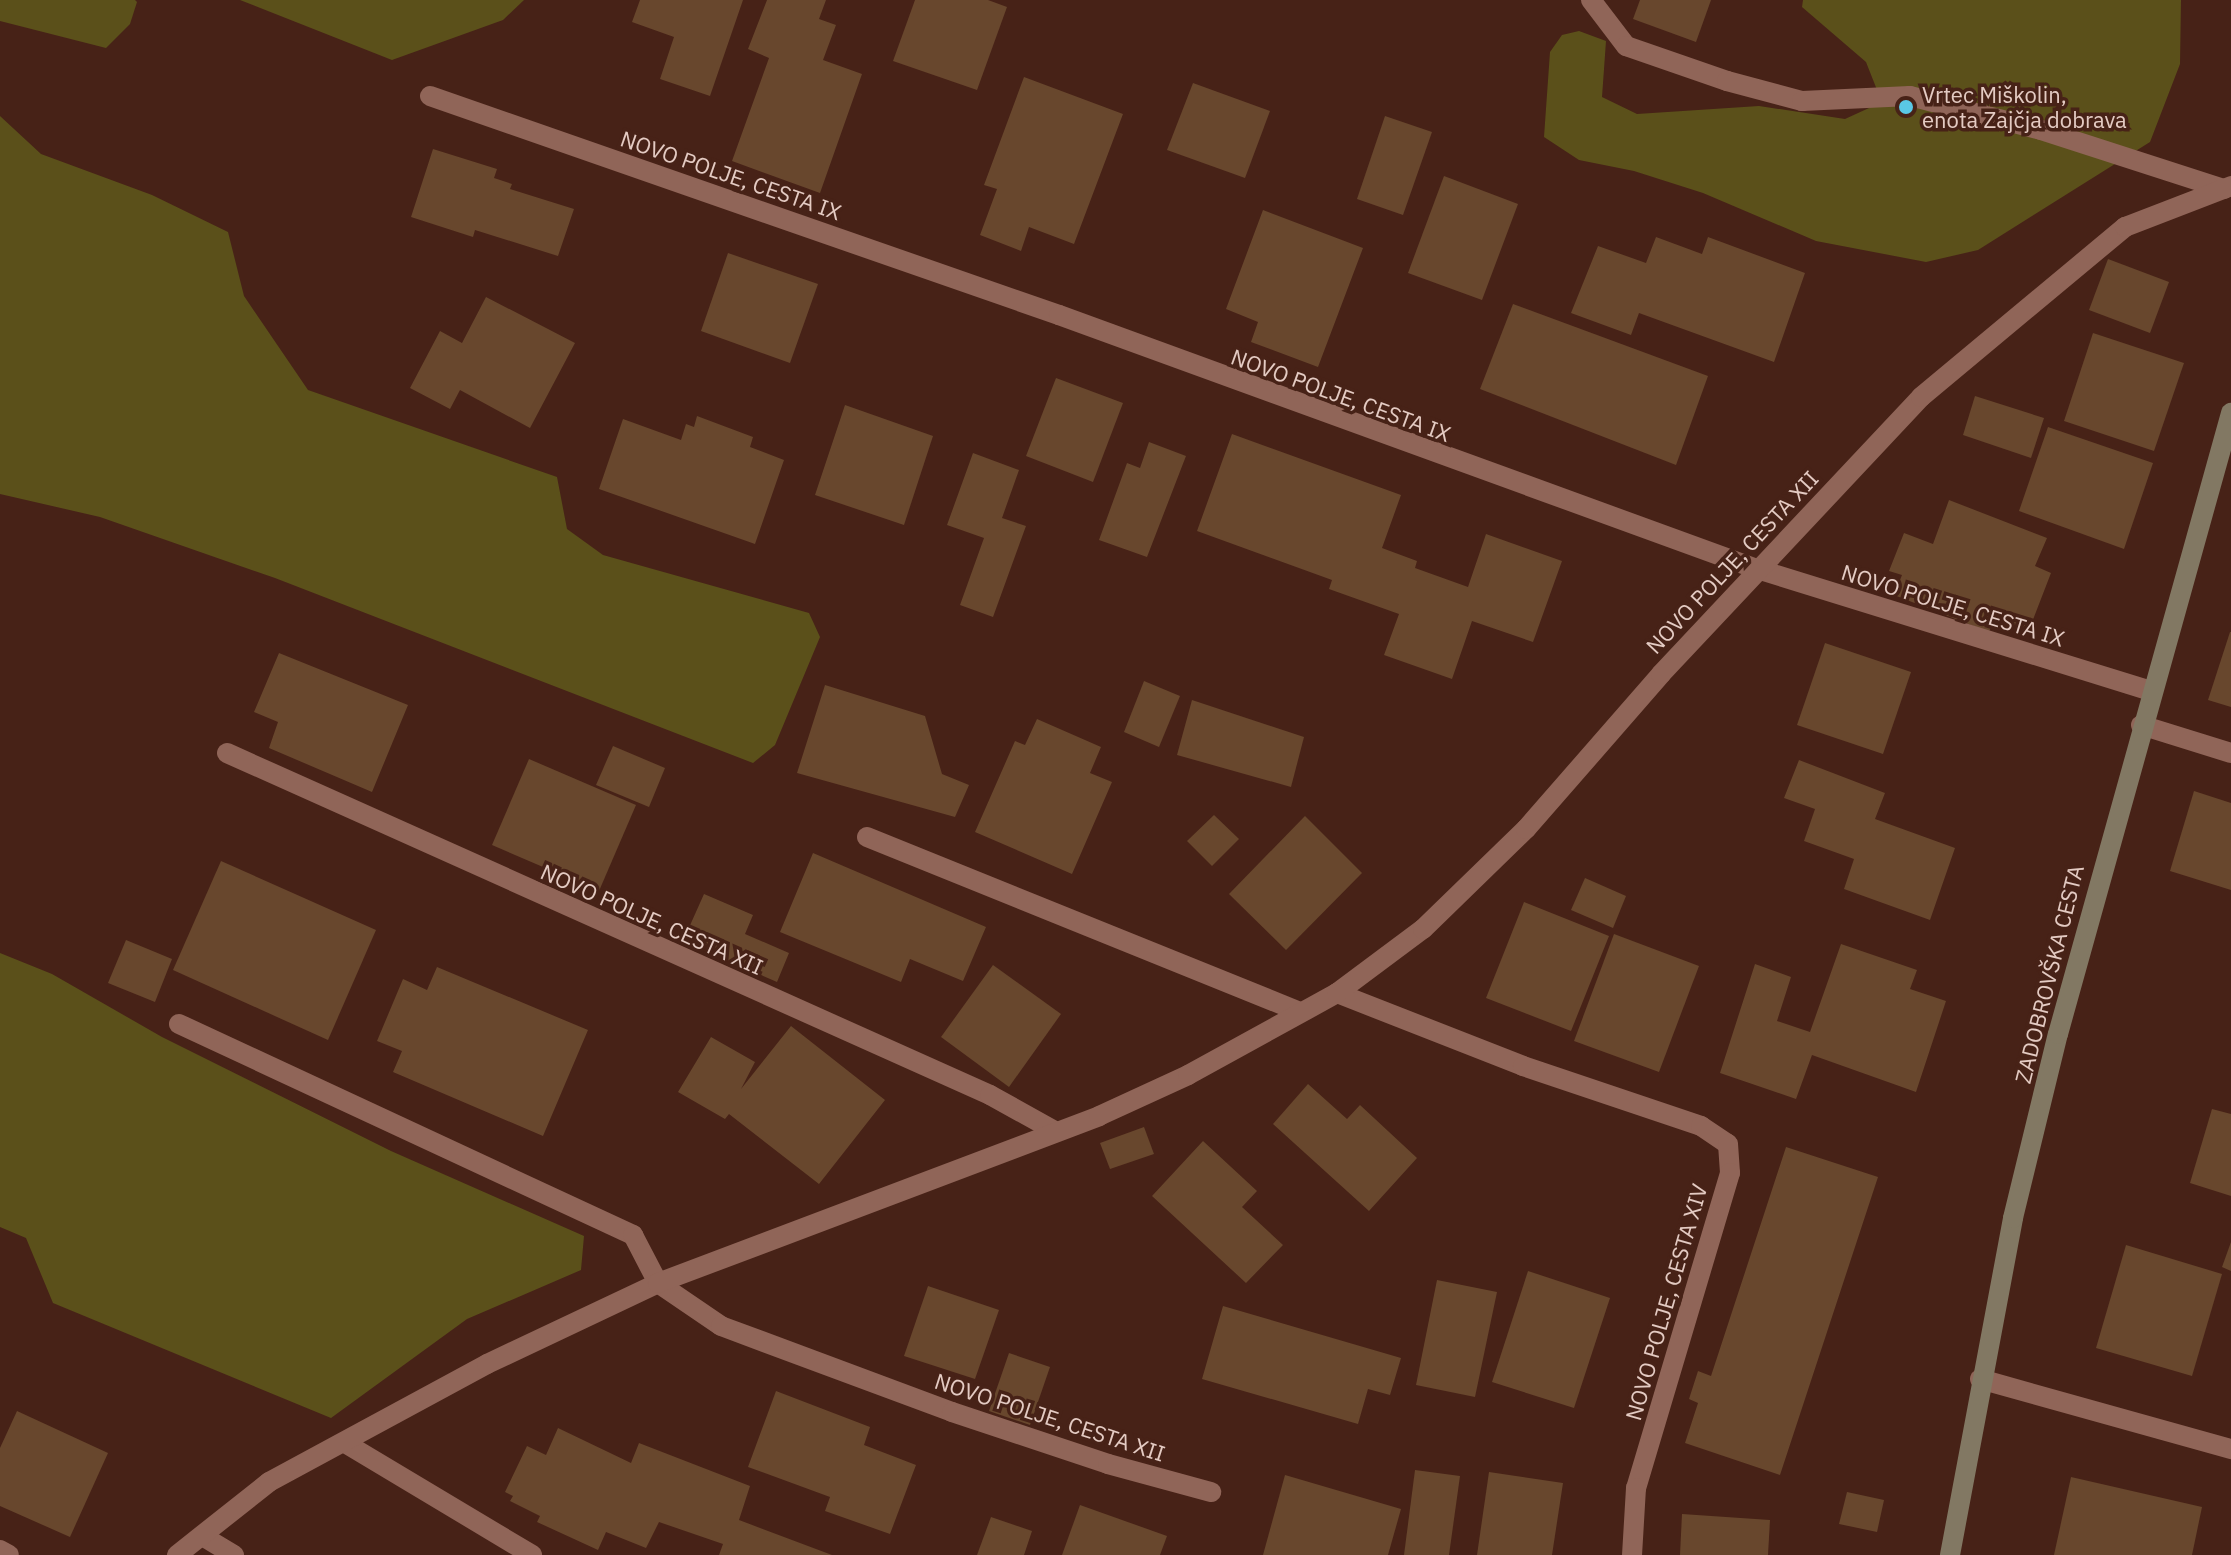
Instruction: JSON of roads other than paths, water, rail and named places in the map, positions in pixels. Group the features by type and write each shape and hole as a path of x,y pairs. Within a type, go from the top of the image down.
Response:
{"main road":[{"name":"ZADOBROVŠKA CESTA","path":"1950,1555 1980,1379 2061,1021 2150,691 2231,413"}],"street":[{"path":"1591,0 1626,46 1727,81 1802,101 1910,96 2041,130 2228,187"},
{"name":"NOVO POLJE, CESTA IX","path":"430,96 1059,315 1757,569 2150,691"},
{"name":"NOVO POLJE, CESTA XII","path":"177,1555 204,1537 269,1482 487,1364 658,1283 1055,1131 1188,1075 1337,993 1423,929 1526,829 1757,569 1921,397 2045,289 2125,227 2228,187"},
{"path":"2141,725 2231,753"},
{"name":"NOVO POLJE, CESTA XII","path":"227,753 978,1090 1055,1131"},
{"path":"867,837 1300,1012"},
{"name":"NOVO POLJE, CESTA XIV","path":"1337,993 1523,1066 1701,1126 1728,1144 1730,1173 1636,1488 1632,1555"},
{"path":"179,1024 633,1235 658,1283"},
{"name":"NOVO POLJE, CESTA XII","path":"658,1283 721,1326 784,1351 1108,1464 1211,1492"},
{"path":"1980,1379 2231,1449"},
{"path":"345,1443 532,1555"},
{"path":"204,1537 234,1555"},
{"path":"0,1550 9,1555"}],"place":[{"name":"Vrtec Miškolin, enota Zajčja dobrava","path":"1906,107"}]}
